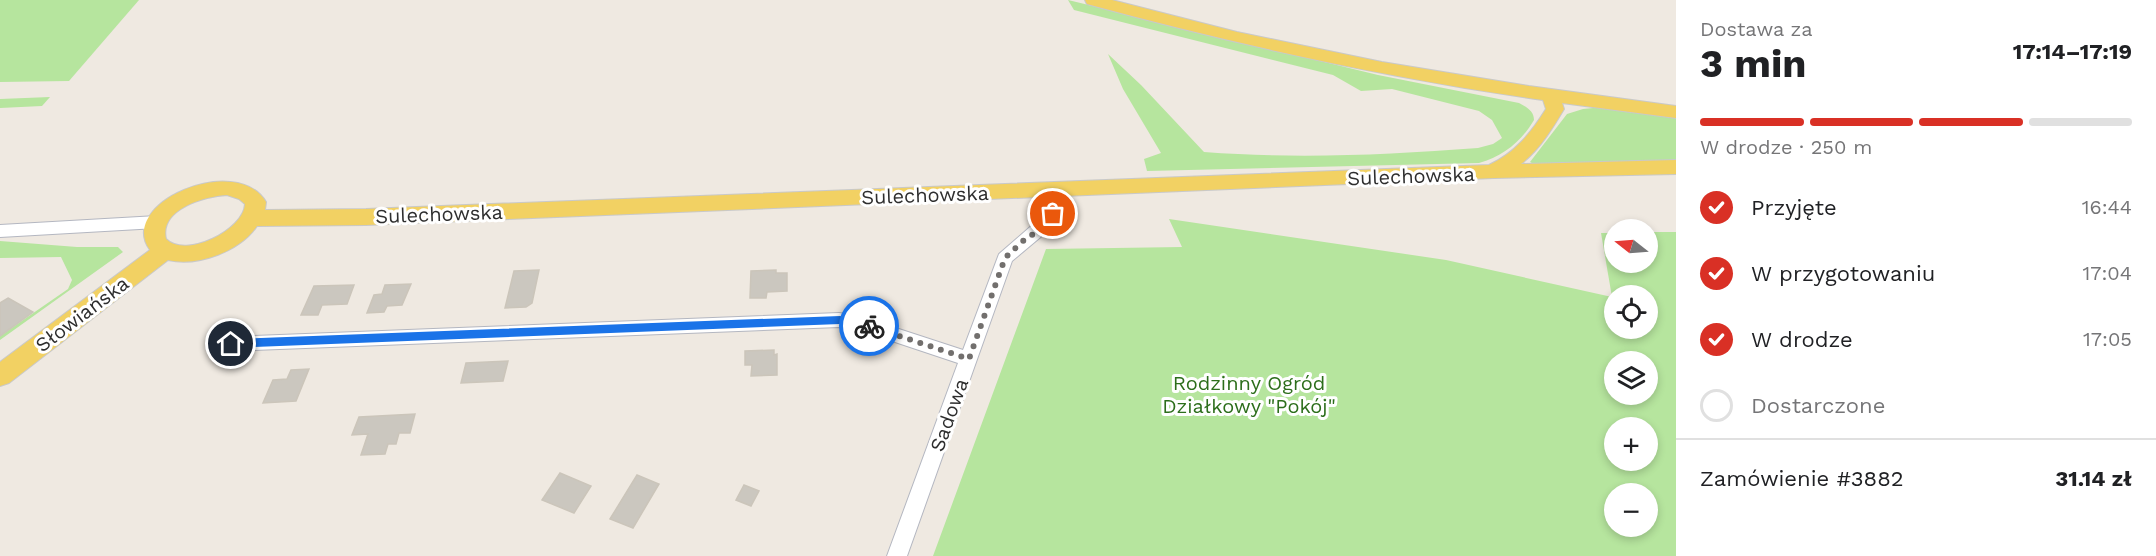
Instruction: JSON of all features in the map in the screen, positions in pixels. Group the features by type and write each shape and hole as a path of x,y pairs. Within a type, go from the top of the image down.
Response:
{"main road":[{"path":"1093,0 1200,28 1353,61 1551,96 1676,112"},
{"name":"Sulechowska","path":"252,218 366,217 1492,172 1510,165 1532,143 1555,109 1551,96"},
{"path":"1492,172 1676,167"},
{"path":"222,188 238,190 249,196 254,206 252,218 242,231 214,248 182,254 164,250 154,239 157,222 168,210 184,199 203,192 222,188"},
{"name":"Słowiańska","path":"0,376 164,250"}],"street":[{"name":"Sadowa","path":"897,556 1005,258 1023,241 1048,224 1053,214 1053,204 1047,190"},
{"path":"0,231 157,222"},
{"path":"231,344 840,320 859,323 969,359"}],"green space":[{"path":"0,0 139,0 69,81 0,82"},
{"path":"1068,0 1378,75 1519,103 1531,112 1534,120 1511,147 1479,163 1147,171 1144,159 1161,153 1123,89 1108,54 1141,85 1204,152 1307,156 1375,154 1478,148 1493,144 1502,138 1492,120 1479,111 1392,89 1361,91 1333,75 1074,10"},
{"path":"50,97 42,106 0,108 0,99"},
{"path":"1603,107 1676,116 1676,160 1536,165 1530,162 1567,114 1583,109"},
{"name":"Rodzinny Ogród Działkowy \"Pokój\"","path":"1169,219 1446,260 1604,295 1604,339 1658,339 1658,285 1610,285 1608,273 1658,273 1658,232 1676,232 1676,556 933,556 1046,249 1182,247"},
{"name":"Rodzinny Ogród Działkowy \"Pokój\"","path":"1601,233 1604,233 1604,250"},
{"path":"0,241 77,247 118,247 123,252 0,340 0,336 68,289 72,280 61,257 0,258"}],"building":[{"path":"539,270 532,303 526,307 505,308 514,271"},
{"path":"776,270 776,273 787,273 787,291 767,292 766,298 750,298 751,271"},
{"path":"411,284 402,305 387,306 384,312 367,313 374,295 382,294 385,285"},
{"path":"354,285 347,304 322,305 318,315 301,315 314,286"},
{"path":"8,298 33,312 0,336 0,303"},
{"path":"774,350 774,355 777,354 777,375 751,376 752,365 745,365 745,351"},
{"path":"508,361 503,381 461,383 466,363"},
{"path":"309,369 296,401 263,403 273,380 287,379 291,370"},
{"path":"415,414 410,433 399,433 396,444 388,444 385,454 361,455 368,434 352,435 359,417"},
{"path":"560,473 591,486 574,513 542,500"},
{"path":"637,475 659,484 633,528 610,519"},
{"path":"744,485 759,491 751,506 736,500"}],"way so far":[{"path":"869,326 969,359 1005,258 1014,248 1048,224 1053,214"}],"route":[{"path":"231,344 840,320 869,326"}]}
